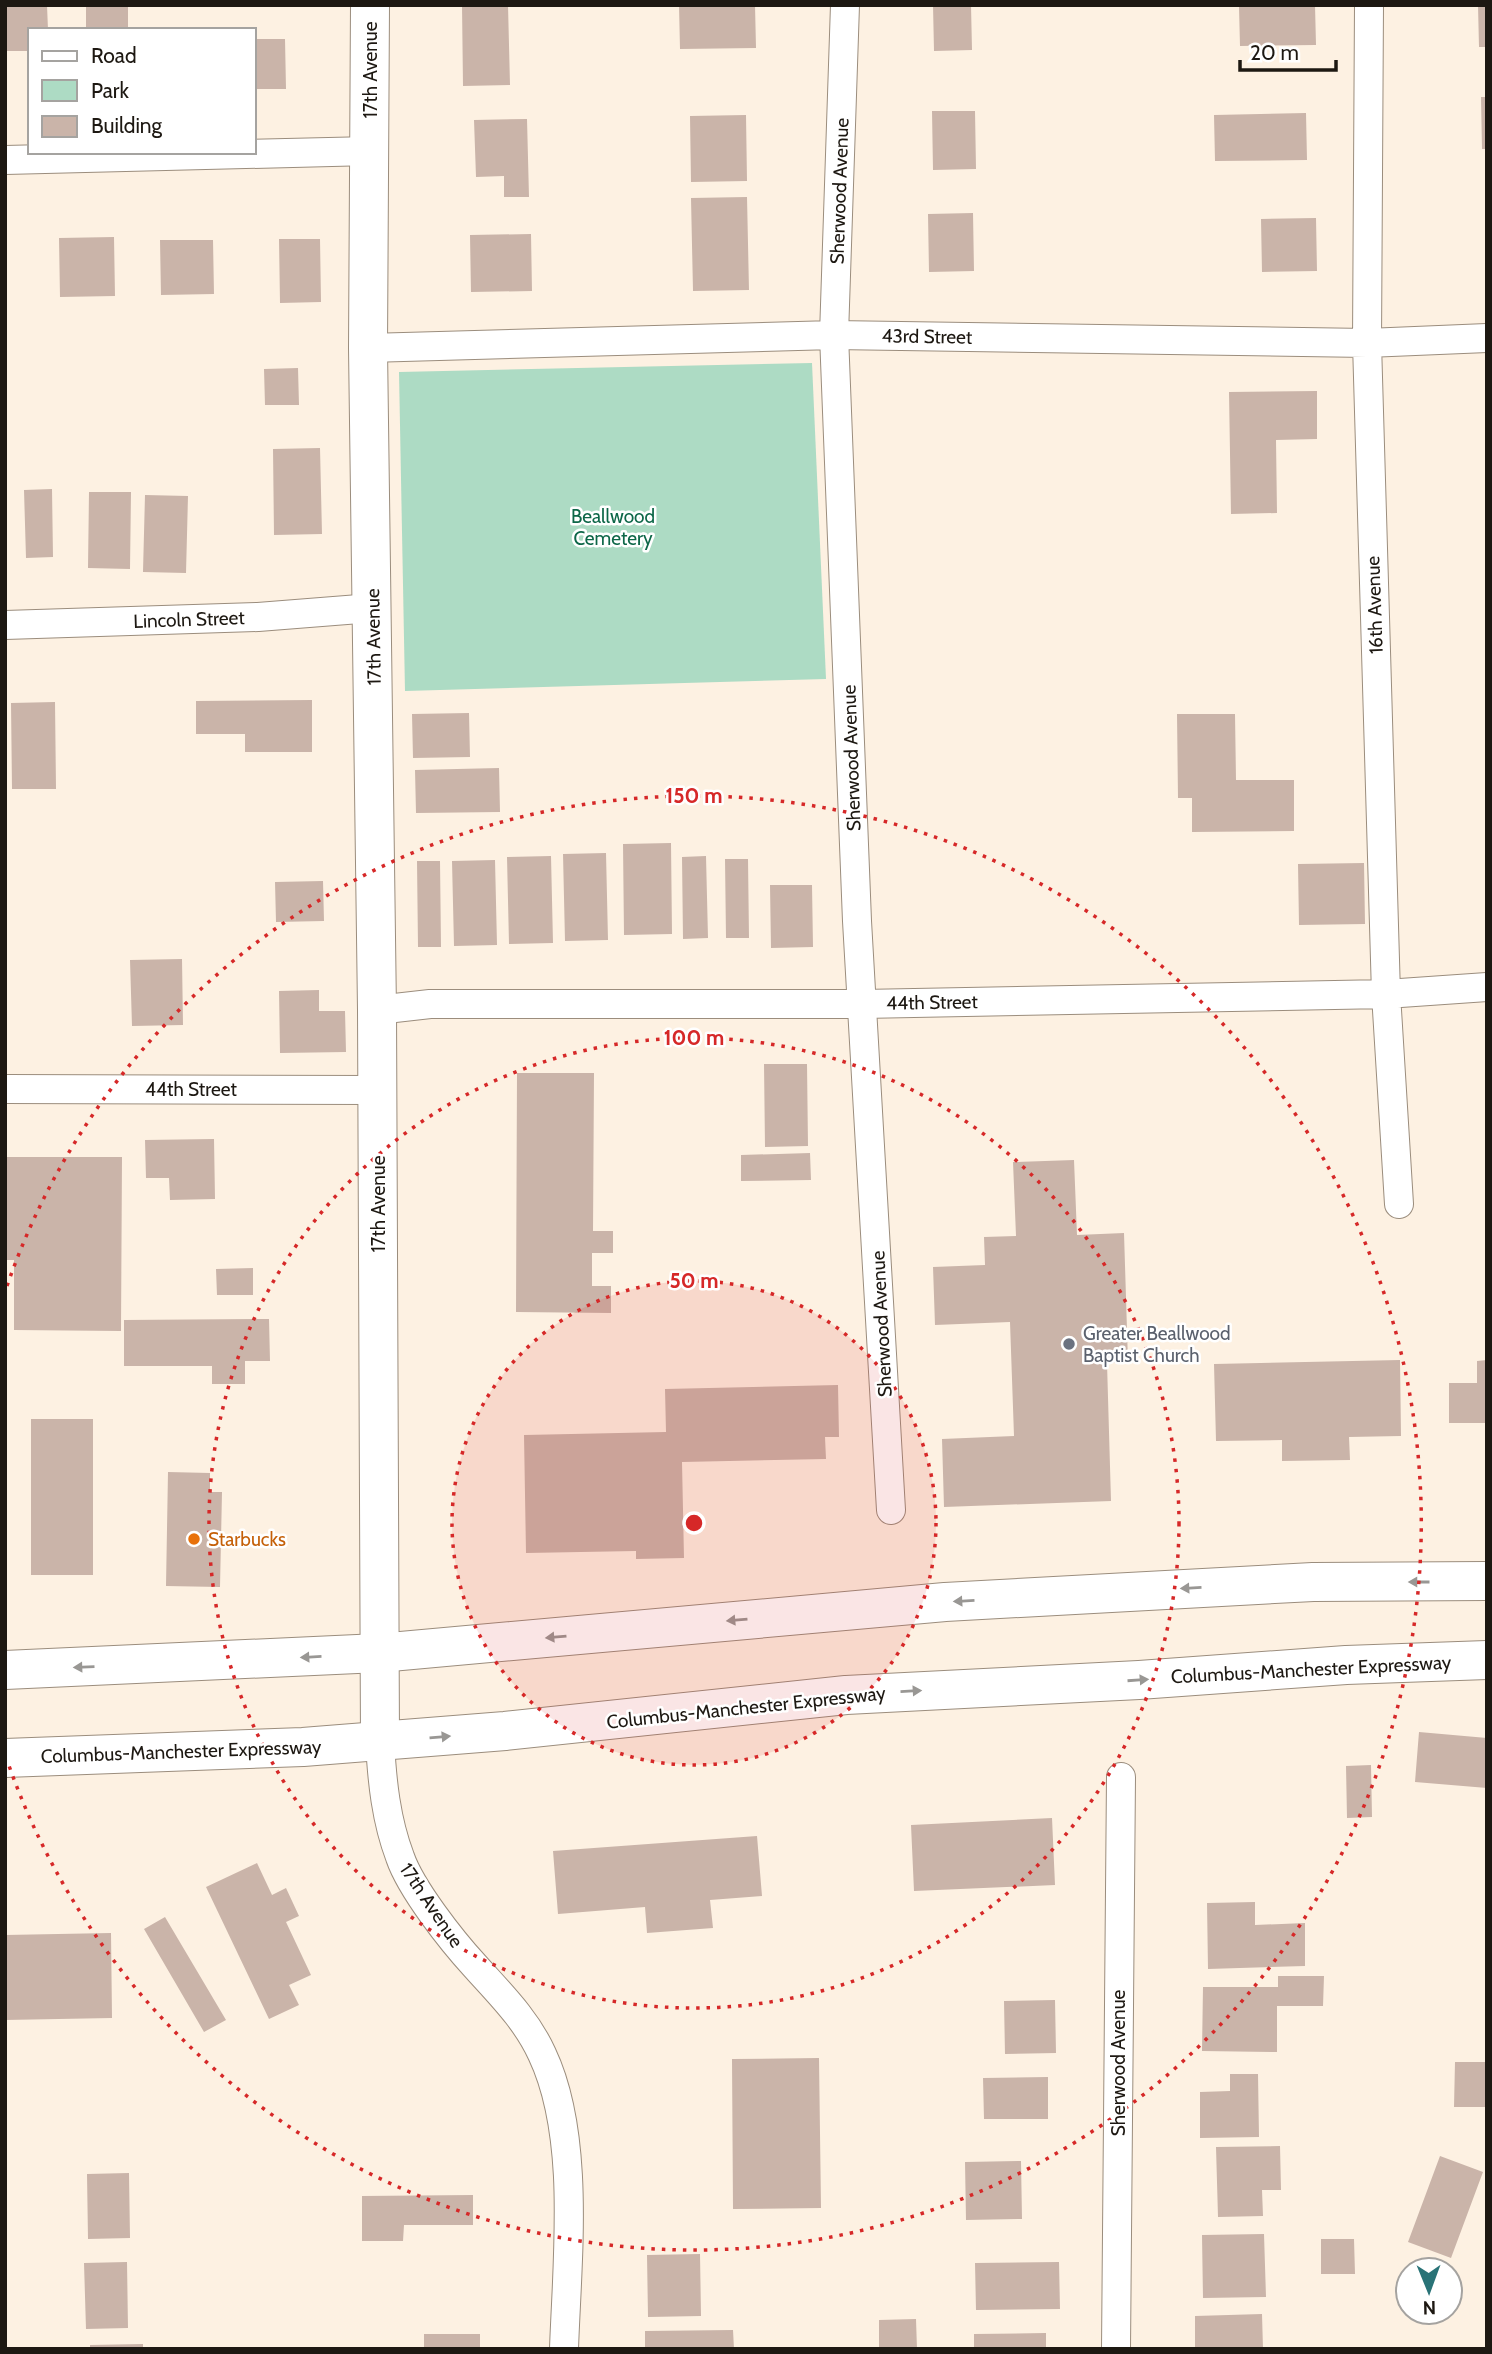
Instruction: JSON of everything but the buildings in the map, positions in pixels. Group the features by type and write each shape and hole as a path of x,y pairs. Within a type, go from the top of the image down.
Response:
{"main road":[{"name":"17th Avenue","path":"370,5 368,348 377,1010 380,1742"},
{"path":"5,1670 379,1653 945,1602 1313,1582 1487,1581"},
{"name":"Columbus-Manchester Expressway","path":"5,1758 380,1742 846,1695 1139,1680 1346,1665 1487,1660"}],"street":[{"name":"Sherwood Avenue","path":"845,5 834,335 862,1004 891,1510"},
{"name":"16th Avenue","path":"1369,5 1367,342 1386,994 1399,1204"},
{"path":"256,154 371,151"},
{"path":"5,160 249,154"},
{"name":"43rd Street","path":"368,348 834,335 1367,342 1487,338"},
{"name":"Lincoln Street","path":"5,625 258,617 372,608"},
{"name":"44th Street","path":"377,1010 430,1004 862,1004 1386,994 1487,987"},
{"name":"44th Street","path":"5,1089 377,1090"},
{"name":"17th Avenue","path":"380,1742 383,1796 400,1858 429,1909 473,1964 517,2011 542,2054 559,2098 565,2143 568,2225 564,2349"},
{"name":"Sherwood Avenue","path":"1116,2349 1121,1777"}],"green space":[{"name":"Beallwood Cemetery","path":"812,363 826,679 405,691 399,372"}],"place":[{"name":"Greater Beallwood Baptist Church","path":"1069,1344"},
{"name":"Starbucks","path":"194,1539"}]}
